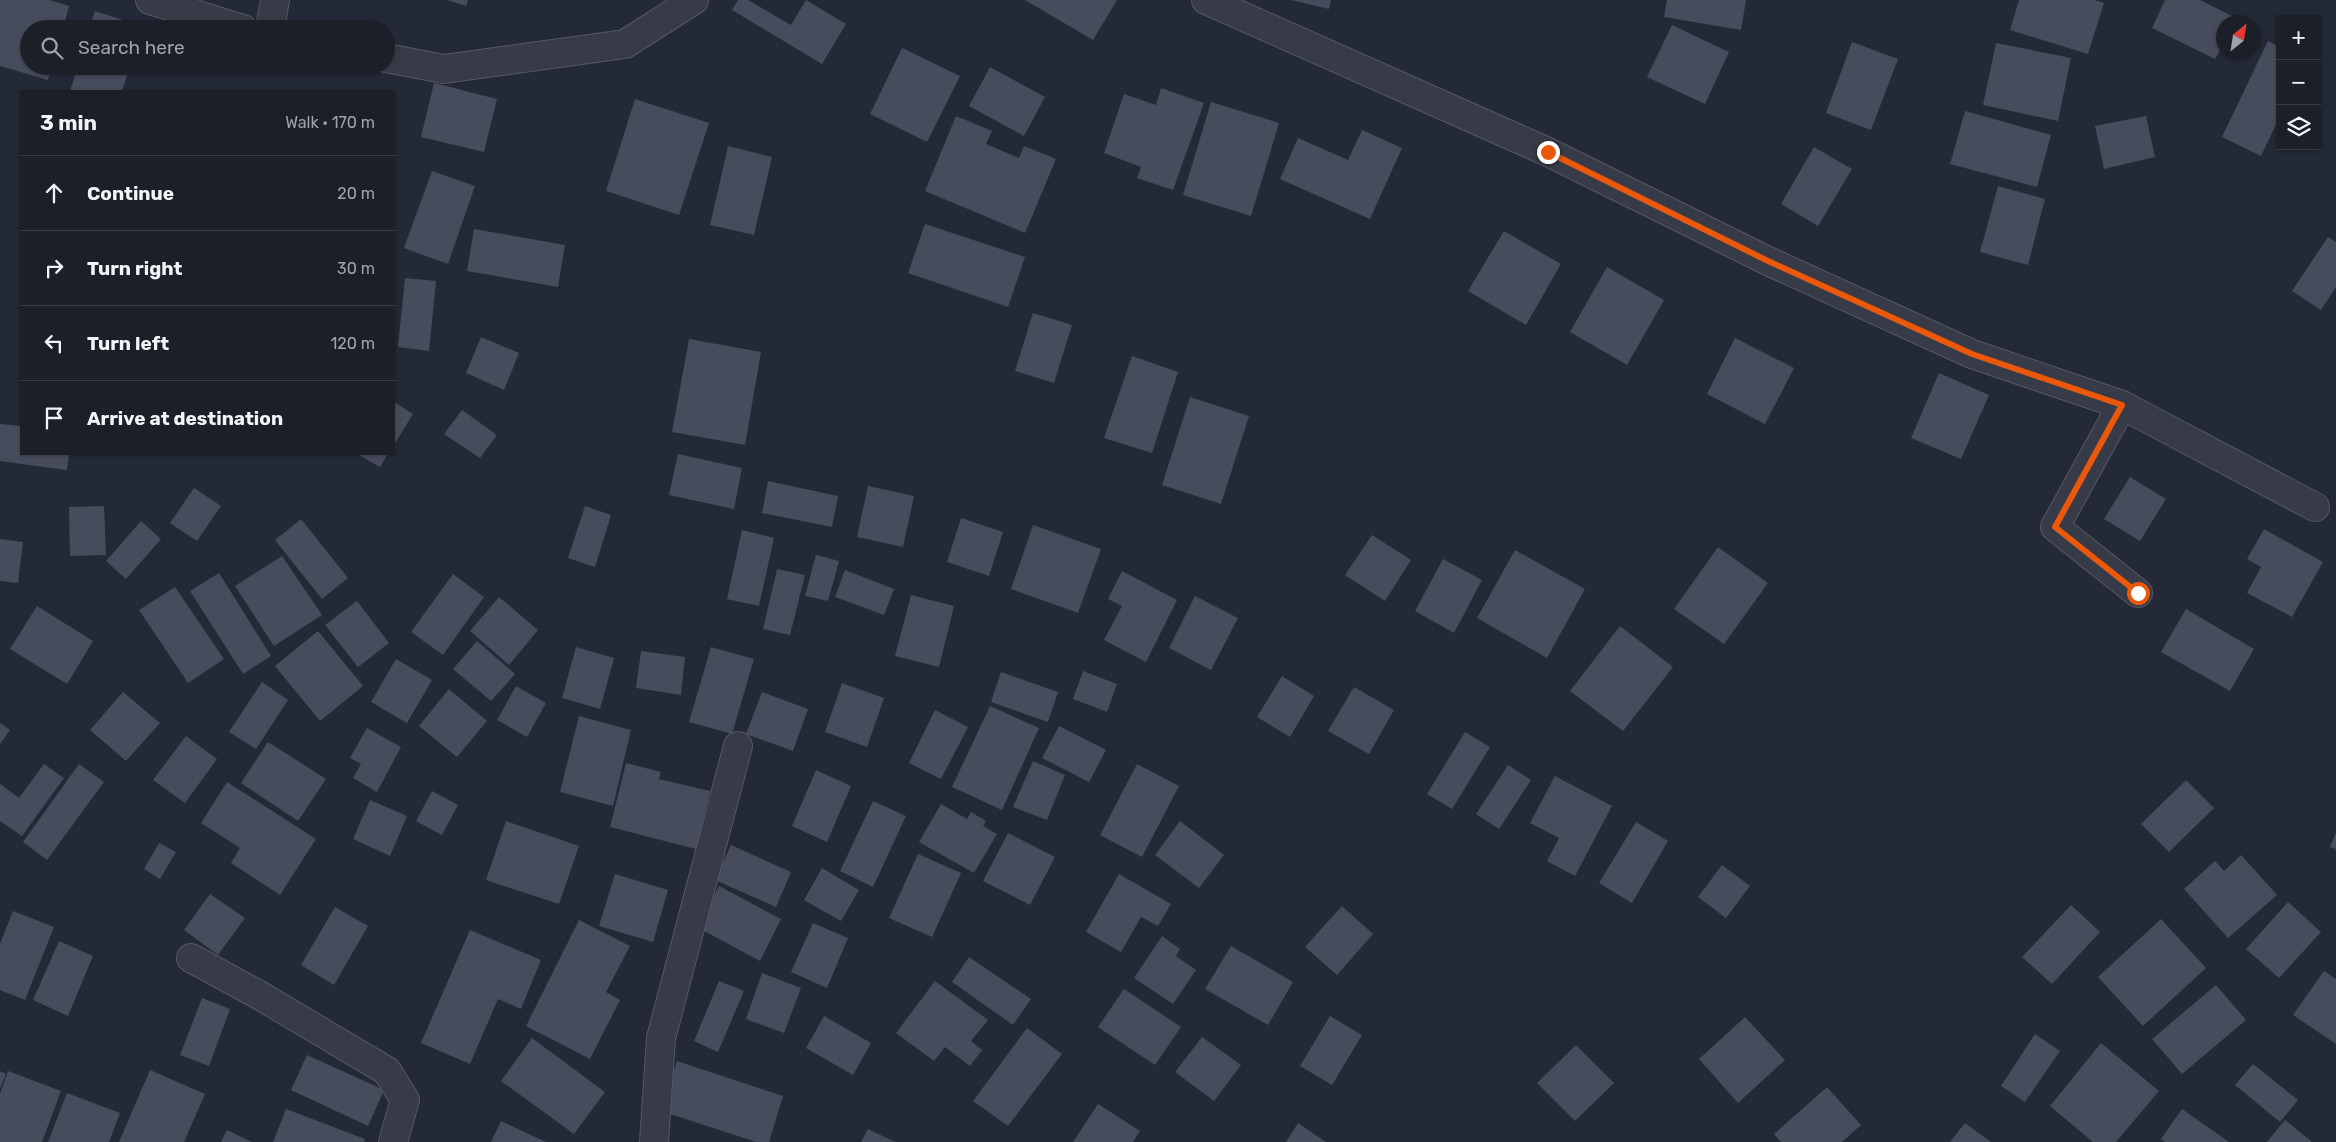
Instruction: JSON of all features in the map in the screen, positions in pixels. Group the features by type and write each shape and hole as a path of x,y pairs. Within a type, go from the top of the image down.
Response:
{"street":[{"path":"150,0 214,20"},
{"path":"272,20 275,0"},
{"path":"395,60 444,68 625,44 694,0"},
{"path":"1206,0 1548,152 1768,261 1972,354 2122,405 2315,507"},
{"path":"2122,405 2055,527 2138,593"},
{"path":"654,1142 661,1038 738,746"},
{"path":"191,958 260,995 387,1071 405,1100 392,1142"}],"building":[{"path":"0,0 49,0 69,6 65,20 20,20 20,72 0,66"},
{"path":"447,0 468,0 466,6"},
{"path":"738,0 748,0 791,25 806,0 846,24 822,64 732,10"},
{"path":"1025,0 1117,0 1093,40"},
{"path":"1291,0 1331,0 1329,9"},
{"path":"1667,0 1746,0 1741,30 1664,17"},
{"path":"2019,0 2094,0 2104,3 2088,54 2010,30"},
{"path":"2165,0 2200,0 2230,15 2216,15 2215,59 2152,28"},
{"path":"95,11 123,20 92,20"},
{"path":"1672,25 1729,52 1705,104 1647,77"},
{"path":"2268,41 2276,45 2276,124 2261,156 2222,137 2259,60 2261,60 2261,56"},
{"path":"1852,42 1898,59 1871,130 1826,113"},
{"path":"1996,43 2071,58 2058,121 1983,105"},
{"path":"902,48 960,76 927,142 870,114"},
{"path":"990,67 1045,97 1024,136 969,106"},
{"path":"31,75 49,75 48,80"},
{"path":"75,75 127,75 122,90 70,90"},
{"path":"434,83 497,99 484,152 421,137"},
{"path":"1161,88 1204,103 1173,190 1137,178 1141,167 1104,153 1124,94 1156,105"},
{"path":"635,99 709,123 679,215 606,191"},
{"path":"1211,102 1279,123 1251,216 1183,195"},
{"path":"1965,111 2051,135 2037,187 1950,164"},
{"path":"956,116 992,131 986,144 1019,158 1024,146 1056,159 1025,233 925,191"},
{"path":"2146,116 2155,157 2104,169 2095,126"},
{"path":"1362,130 1402,148 1370,219 1280,179 1298,138 1348,160"},
{"path":"728,146 772,157 754,235 710,225"},
{"path":"1814,147 1852,169 1818,226 1781,204"},
{"path":"432,171 475,186 448,264 404,248"},
{"path":"1998,186 2045,199 2028,265 1980,252"},
{"path":"925,224 1025,257 1008,307 908,273"},
{"path":"474,229 565,245 558,287 467,271"},
{"path":"1504,231 1561,264 1526,325 1468,291"},
{"path":"2328,237 2336,242 2336,287 2321,310 2292,291"},
{"path":"1607,267 1664,300 1627,365 1570,332"},
{"path":"405,278 436,281 429,351 398,347"},
{"path":"1033,313 1072,325 1054,383 1015,371"},
{"path":"481,337 519,353 504,390 466,373"},
{"path":"1735,338 1794,368 1765,424 1707,394"},
{"path":"689,339 761,352 745,445 672,432"},
{"path":"1132,356 1178,372 1152,453 1104,438"},
{"path":"1939,373 1989,395 1961,459 1911,438"},
{"path":"1190,397 1249,416 1221,504 1162,485"},
{"path":"395,403 413,414 395,443"},
{"path":"462,410 497,435 480,458 444,434"},
{"path":"0,424 20,426 20,455 69,455 67,470 0,461"},
{"path":"678,454 742,468 734,509 669,495"},
{"path":"359,455 387,455 380,467"},
{"path":"2130,477 2166,499 2140,541 2104,519"},
{"path":"768,481 838,496 832,527 762,513"},
{"path":"868,486 914,496 903,547 857,537"},
{"path":"194,488 221,506 197,541 170,523"},
{"path":"104,506 106,555 70,556 69,507"},
{"path":"585,506 611,515 595,567 568,558"},
{"path":"961,518 1003,532 989,576 947,562"},
{"path":"301,519 348,578 322,599 275,540"},
{"path":"141,521 161,539 126,579 106,561"},
{"path":"1033,525 1101,549 1078,613 1011,589"},
{"path":"2264,529 2323,562 2292,617 2247,593 2261,567 2247,559"},
{"path":"742,530 774,538 759,606 727,599"},
{"path":"1372,535 1411,560 1385,601 1345,575"},
{"path":"0,539 23,542 18,583 0,581"},
{"path":"1718,547 1768,583 1724,644 1674,609"},
{"path":"1515,550 1585,589 1547,658 1477,618"},
{"path":"816,555 839,561 828,601 805,596"},
{"path":"282,556 322,615 274,646 235,586"},
{"path":"1443,559 1482,580 1454,633 1415,611"},
{"path":"777,569 805,575 790,635 763,629"},
{"path":"845,570 894,589 884,615 835,597"},
{"path":"1122,571 1177,600 1146,662 1104,640 1122,606 1108,599"},
{"path":"219,573 271,656 243,674 190,591"},
{"path":"453,574 484,597 443,655 411,632"},
{"path":"175,587 224,659 188,683 139,610"},
{"path":"911,595 954,606 939,667 895,656"},
{"path":"1195,596 1238,618 1211,670 1169,648"},
{"path":"499,597 538,630 509,665 470,631"},
{"path":"357,601 389,643 358,667 325,625"},
{"path":"37,606 93,641 67,684 10,649"},
{"path":"2186,609 2254,649 2230,691 2161,652"},
{"path":"1620,626 1673,667 1623,731 1570,691"},
{"path":"318,631 363,686 320,721 275,666"},
{"path":"477,641 515,674 491,701 453,669"},
{"path":"576,647 614,658 600,709 562,698"},
{"path":"711,647 754,659 732,734 689,722"},
{"path":"641,651 685,657 681,695 636,688"},
{"path":"396,659 432,680 407,723 371,702"},
{"path":"1083,671 1117,684 1107,712 1073,699"},
{"path":"1001,672 1058,692 1048,722 991,702"},
{"path":"1282,676 1314,696 1290,737 1257,717"},
{"path":"262,682 288,700 256,749 229,732"},
{"path":"842,683 884,698 867,747 825,732"},
{"path":"516,686 546,703 527,737 497,720"},
{"path":"1354,687 1394,710 1369,754 1328,731"},
{"path":"449,689 487,721 457,757 419,726"},
{"path":"123,692 160,723 126,761 90,730"},
{"path":"762,692 808,709 793,751 746,734"},
{"path":"990,706 1039,728 1002,810 952,787"},
{"path":"935,710 968,727 941,779 909,763"},
{"path":"579,716 631,730 613,806 560,792"},
{"path":"0,723 10,730 0,744"},
{"path":"1059,726 1106,750 1089,782 1042,758"},
{"path":"367,728 401,747 377,792 353,778 361,764 350,758"},
{"path":"1465,732 1490,747 1452,809 1427,794"},
{"path":"186,736 217,759 185,803 153,780"},
{"path":"268,742 326,779 298,821 241,783"},
{"path":"1033,761 1065,775 1047,820 1013,807"},
{"path":"626,763 661,772 659,779 710,791 696,849 610,827"},
{"path":"44,764 64,778 22,836 0,821 0,784 19,798"},
{"path":"79,764 104,782 47,860 23,842"},
{"path":"1137,764 1179,786 1142,857 1100,835"},
{"path":"1508,765 1531,780 1499,829 1476,814"},
{"path":"816,770 851,786 827,842 792,826"},
{"path":"1555,776 1612,806 1575,876 1547,861 1559,838 1530,823"},
{"path":"2186,780 2214,808 2169,852 2141,824"},
{"path":"227,782 316,839 280,895 231,863 240,848 201,823"},
{"path":"432,791 458,805 442,835 416,821"},
{"path":"370,800 407,816 390,856 353,839"},
{"path":"873,801 906,816 873,887 840,871"},
{"path":"941,804 967,819 971,812 986,821 983,826 997,834 974,873 919,842"},
{"path":"506,821 579,846 559,904 486,880"},
{"path":"1180,821 1224,855 1199,888 1155,855"},
{"path":"1636,822 1668,841 1632,903 1599,883"},
{"path":"2336,832 2336,849 2330,847"},
{"path":"1008,833 1055,857 1030,905 983,881"},
{"path":"159,843 176,852 160,879 144,869"},
{"path":"731,845 791,872 776,907 715,880"},
{"path":"918,854 961,873 932,937 889,918"},
{"path":"2241,855 2277,895 2228,938 2184,889 2215,861 2224,871"},
{"path":"1722,865 1750,886 1726,918 1698,897"},
{"path":"822,868 859,890 841,921 804,900"},
{"path":"615,874 668,890 653,942 599,926"},
{"path":"1119,874 1171,904 1158,926 1141,917 1121,952 1086,932"},
{"path":"719,886 781,919 760,961 697,927"},
{"path":"210,894 245,918 218,955 184,930"},
{"path":"2288,902 2321,932 2279,978 2246,949"},
{"path":"2071,905 2100,932 2052,984 2022,957"},
{"path":"1342,906 1373,934 1337,975 1305,947"},
{"path":"335,907 368,926 334,985 301,965"},
{"path":"13,911 54,927 25,1000 0,990 0,944"},
{"path":"2161,919 2206,968 2143,1026 2098,977"},
{"path":"579,920 630,946 606,992 620,1000 590,1059 526,1026"},
{"path":"813,923 848,938 827,988 791,972"},
{"path":"470,930 541,960 521,1009 498,999 470,1064 421,1043"},
{"path":"1162,936 1180,949 1176,956 1196,970 1173,1004 1134,978"},
{"path":"59,941 93,956 68,1016 33,1000"},
{"path":"1231,946 1293,982 1268,1025 1205,989"},
{"path":"969,957 1031,999 1013,1025 952,982"},
{"path":"2324,971 2336,979 2336,1044 2293,1015"},
{"path":"762,973 801,988 784,1033 746,1019"},
{"path":"719,981 744,991 718,1052 694,1041"},
{"path":"935,981 988,1020 971,1041 982,1050 970,1066 945,1047 934,1061 896,1033"},
{"path":"2216,985 2246,1020 2182,1074 2152,1039"},
{"path":"1124,989 1181,1027 1155,1065 1098,1027"},
{"path":"202,998 230,1009 209,1066 180,1055"},
{"path":"824,1016 871,1043 853,1075 806,1048"},
{"path":"1330,1016 1362,1035 1332,1085 1300,1066"},
{"path":"1745,1017 1785,1060 1738,1103 1699,1059"},
{"path":"1027,1028 1062,1054 1008,1126 973,1101"},
{"path":"2035,1034 2060,1051 2025,1102 2001,1086"},
{"path":"1202,1037 1241,1065 1214,1101 1175,1072"},
{"path":"532,1038 605,1092 574,1134 501,1081"},
{"path":"2101,1043 2159,1091 2116,1142 2093,1142 2050,1106"},
{"path":"1576,1045 1614,1083 1575,1121 1537,1083"},
{"path":"307,1055 384,1090 368,1126 291,1090"},
{"path":"677,1061 783,1096 769,1142 756,1142 661,1111"},
{"path":"2253,1064 2298,1100 2280,1122 2235,1085"},
{"path":"150,1070 205,1094 184,1142 119,1142"},
{"path":"0,1071 6,1074 0,1088"},
{"path":"8,1071 61,1091 42,1142 0,1142 0,1094"},
{"path":"1827,1087 1861,1125 1842,1142 1781,1142 1774,1134"},
{"path":"67,1093 120,1113 109,1142 48,1142"},
{"path":"1098,1104 1140,1131 1133,1142 1073,1142"},
{"path":"286,1109 365,1139 364,1142 273,1142"},
{"path":"2182,1109 2229,1142 2165,1142 2161,1139"},
{"path":"2285,1120 2312,1142 2267,1142"},
{"path":"501,1121 546,1142 491,1142"},
{"path":"1298,1123 1326,1142 1286,1142"},
{"path":"1965,1123 1991,1142 1950,1142"},
{"path":"868,1129 895,1142 861,1142"},
{"path":"227,1130 252,1142 221,1142"}],"route":[{"path":"1548,152 1768,261 1972,354 2122,405 2055,527 2138,593"}]}
